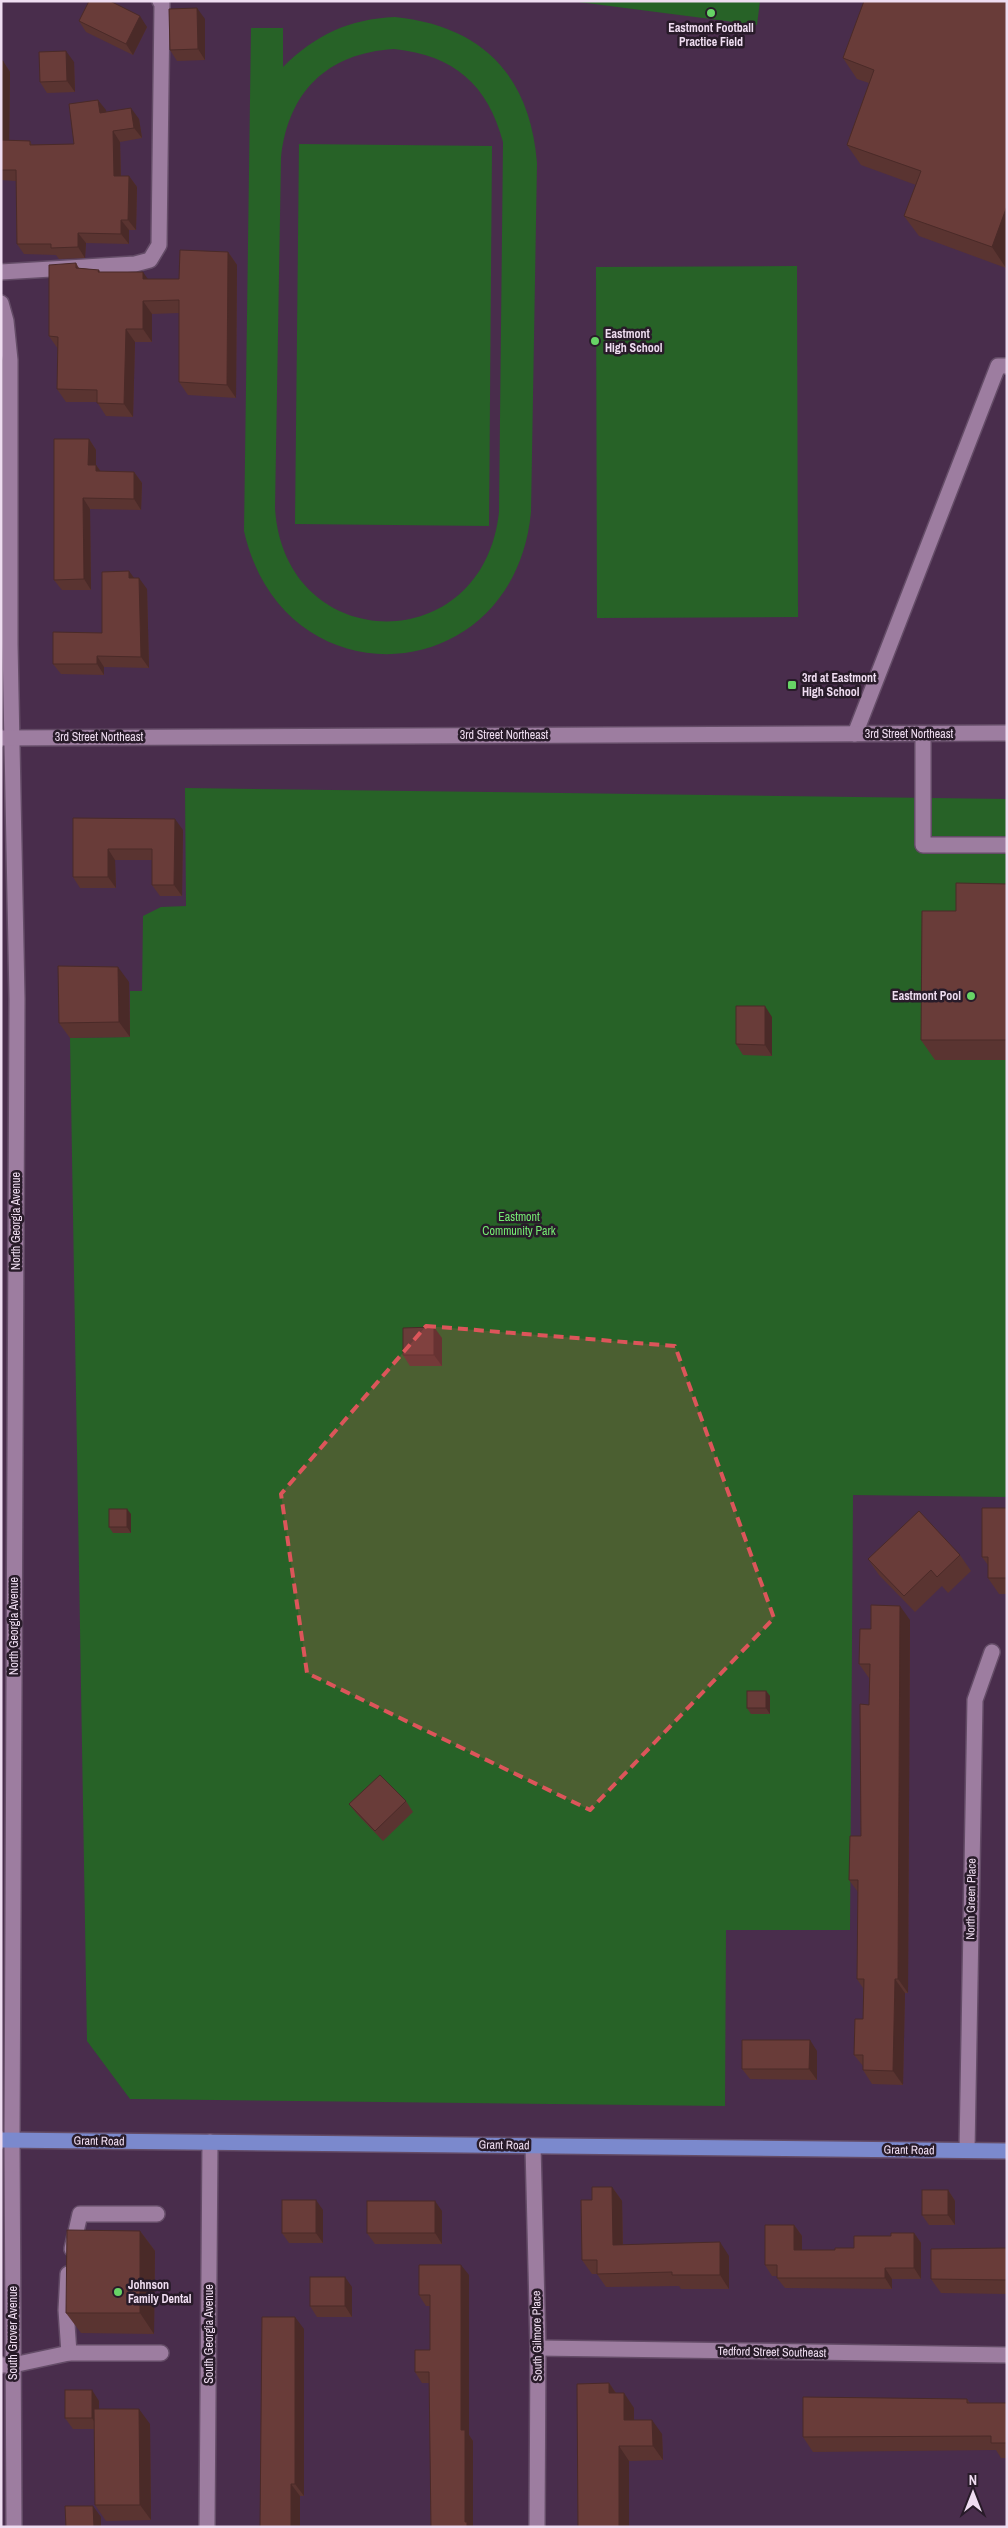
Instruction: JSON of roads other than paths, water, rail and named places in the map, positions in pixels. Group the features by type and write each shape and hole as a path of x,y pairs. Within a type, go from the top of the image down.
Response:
{"main road":[{"name":"Grant Road","path":"6,2140 1007,2151"}],"street":[{"path":"1,272 134,264 150,260 159,245 162,4 160,1"},
{"name":"North Georgia Avenue","path":"1,303 6,321 10,360 7,738 17,1019 6,2140"},
{"path":"855,734 998,366 1007,366"},
{"name":"3rd Street Northeast","path":"7,738 1007,733"},
{"path":"923,734 923,845 1007,845"},
{"name":"North Green Place","path":"967,2150 974,1700 992,1652"},
{"name":"South Grover Avenue","path":"6,2140 7,2365 14,2527"},
{"name":"South Georgia Avenue","path":"207,2527 210,2142"},
{"name":"South Gilmore Place","path":"533,2146 538,2348 537,2527"},
{"path":"69,2353 66,2310 68,2264 80,2214 158,2214"},
{"name":"Tedford Street Southeast","path":"538,2348 1007,2355"},
{"path":"7,2365 69,2353 161,2353"}],"place":[{"name":"Eastmont Football Practice Field","path":"711,13"},
{"name":"Eastmont High School","path":"595,341"},
{"name":"3rd at Eastmont High School","path":"792,685"},
{"name":"Eastmont Pool","path":"971,996"},
{"name":"Johnson Family Dental","path":"118,2292"}],"park label":[{"name":"Eastmont Community Park","path":"519,1224"}]}
